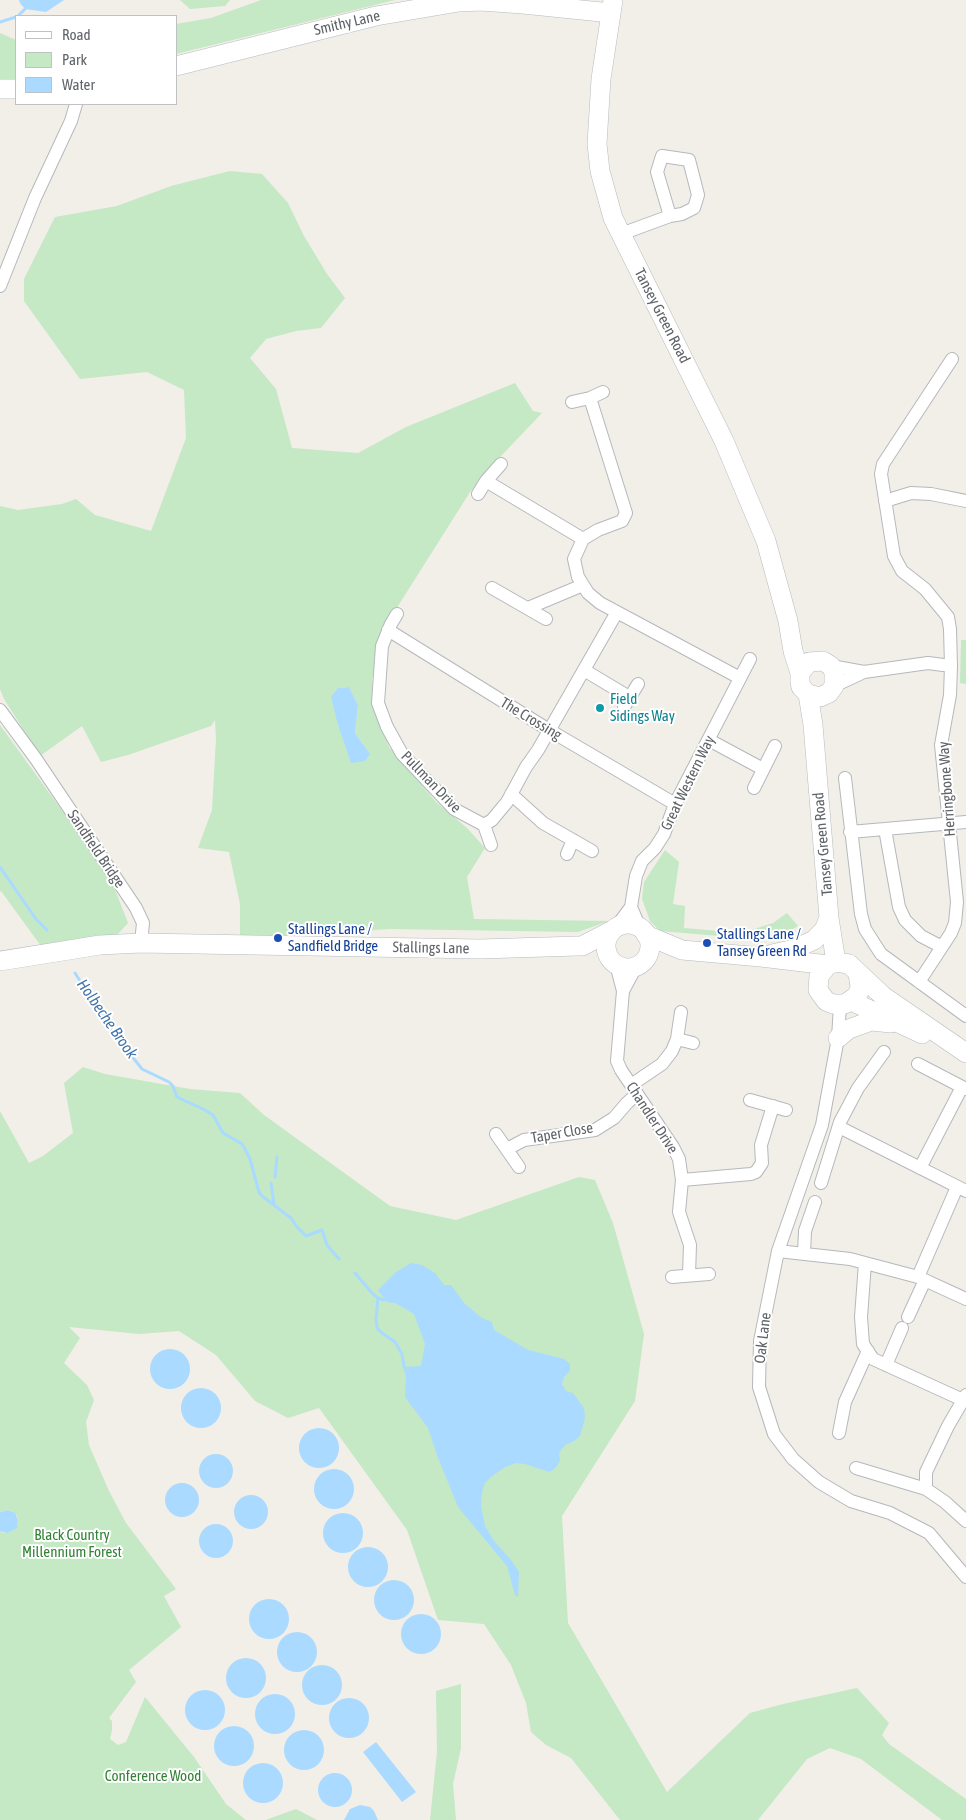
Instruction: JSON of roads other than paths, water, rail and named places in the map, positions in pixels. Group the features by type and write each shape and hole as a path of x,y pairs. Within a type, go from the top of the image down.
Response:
{"main road":[{"name":"Smithy Lane","path":"178,66 376,16 459,2 612,7"},
{"name":"Tansey Green Road","path":"612,7 601,79 597,144 600,171 613,218 724,441 766,541 788,621 800,672 801,687 822,692"},
{"path":"0,89 15,89"},
{"name":"Tansey Green Road","path":"788,621 836,679 822,692 813,725 832,964"},
{"path":"800,672 809,662 824,663"},
{"path":"761,957 795,949 814,940 824,930 829,918"},
{"path":"682,950 630,968 614,962 607,954 606,946 607,938 614,929 624,924 632,924 682,950 849,964 883,996 966,1054"},
{"name":"Stallings Lane","path":"0,961 100,945 141,943 480,949 582,946 614,929"},
{"path":"640,963 648,953 649,944 643,931"},
{"name":"Stallings Lane","path":"582,946 614,962"},
{"path":"761,957 817,983"},
{"path":"832,964 822,970 817,983 826,1001 845,1003 899,1023 966,1054"},
{"path":"845,1003 855,997 860,986 858,974"},
{"path":"838,1038 849,1029 871,1021 899,1023"}],"street":[{"path":"0,286 34,198 71,120 76,105"},
{"path":"621,234 670,216 682,214 694,208 698,194 690,160 662,156 657,172 670,216"},
{"name":"Herringbone Way","path":"919,982 942,947 962,904 949,823 941,744 950,695 950,629 948,617 925,589 902,571 894,556 881,474 883,464 952,359"},
{"path":"572,402 590,398 603,392"},
{"path":"590,398 626,513 622,521 598,530 583,539 574,559 578,577 588,593 600,603 740,678"},
{"path":"478,494 486,481 501,464"},
{"path":"486,481 583,539"},
{"path":"885,501 911,493 931,494 966,501"},
{"path":"528,608 584,586"},
{"path":"492,588 546,619"},
{"path":"491,845 484,825 492,820 507,802 526,766 617,612"},
{"name":"Pullman Drive","path":"397,614 382,646 378,703 386,727 402,754 454,809 484,825"},
{"name":"The Crossing","path":"388,630 549,730 675,804"},
{"name":"Great Western Way","path":"631,907 636,876 642,861 655,848 664,834 675,804 750,658"},
{"path":"824,663 864,672"},
{"path":"822,692 864,672 928,663 951,666"},
{"path":"584,670 626,702 638,684"},
{"name":"Sandfield Bridge","path":"0,710 36,759 136,908 143,923 141,943"},
{"path":"709,740 763,769"},
{"path":"754,788 775,746"},
{"path":"845,778 850,832 861,914 865,929 881,954 966,1016"},
{"path":"511,794 543,823 592,851"},
{"path":"850,832 966,822"},
{"path":"885,829 899,907 905,920 921,936 942,947"},
{"path":"567,854 573,840"},
{"path":"614,929 631,907 643,931"},
{"name":"Chandler Drive","path":"614,962 623,991 617,1061 679,1159 682,1180 679,1212 690,1245 689,1275"},
{"name":"Chandler Drive","path":"623,991 640,963"},
{"name":"Oak Lane","path":"845,1003 822,1125 778,1250 760,1341 759,1387 774,1434 793,1459 819,1482 851,1501 890,1513 928,1533 966,1577"},
{"path":"681,1012 677,1039 693,1043"},
{"name":"Taper Close","path":"507,1149 524,1140 595,1130 614,1118 627,1103 634,1090 662,1064 672,1051 677,1039"},
{"path":"822,1183 839,1127 858,1088 884,1052"},
{"path":"918,1064 964,1088 920,1168"},
{"path":"750,1100 786,1110"},
{"path":"682,1180 756,1172 762,1163 761,1145 773,1106"},
{"path":"839,1127 962,1189 921,1279 886,1365"},
{"path":"496,1134 519,1167"},
{"path":"804,1254 804,1231 815,1202"},
{"path":"778,1250 850,1259 921,1279 966,1299"},
{"path":"865,1263 861,1317 863,1344 873,1359 964,1398 926,1472 926,1489"},
{"path":"672,1277 710,1274"},
{"path":"839,1433 845,1402 868,1352"},
{"path":"856,1468 926,1489 945,1502 966,1521"}],"water":[{"path":"19,0 64,0 46,12 25,9"},
{"path":"349,687 358,705 355,733 370,754 365,761 351,763 331,697 338,688"},
{"path":"411,1263 422,1265 435,1273 444,1285 451,1285 464,1303 482,1318 492,1322 494,1330 528,1350 564,1359 570,1364 570,1371 564,1377 562,1384 566,1391 573,1393 584,1408 585,1418 580,1436 565,1445 559,1453 560,1460 553,1470 549,1472 516,1463 505,1467 491,1477 485,1483 482,1492 481,1506 485,1526 494,1541 519,1572 518,1597 515,1595 507,1566 458,1507 428,1428 405,1397 406,1377 403,1367 421,1366 425,1344 414,1314 395,1303 387,1302 378,1290 396,1272"},
{"path":"174,1349 181,1352 187,1358 190,1369 189,1377 181,1386 174,1389 166,1389 159,1386 151,1377 150,1365 153,1358 162,1350"},
{"path":"205,1388 212,1391 218,1397 221,1408 220,1416 212,1425 205,1428 197,1428 190,1425 182,1416 181,1404 184,1397 193,1389"},
{"path":"323,1428 330,1431 336,1437 339,1448 338,1456 330,1465 323,1468 315,1468 308,1465 300,1456 299,1444 302,1437 311,1429"},
{"path":"216,1454 228,1459 233,1471 228,1483 216,1488 204,1483 199,1471 204,1459"},
{"path":"338,1469 345,1472 351,1478 354,1489 353,1497 345,1506 338,1509 330,1509 323,1506 315,1497 314,1485 317,1478 326,1470"},
{"path":"182,1483 194,1488 199,1500 194,1512 182,1517 170,1512 165,1500 170,1488"},
{"path":"251,1495 263,1500 268,1512 263,1524 251,1529 239,1524 234,1512 239,1500"},
{"path":"8,1510 15,1513 18,1520 17,1528 7,1533 0,1531 0,1512"},
{"path":"347,1513 354,1516 360,1522 363,1533 362,1541 354,1550 347,1553 339,1553 332,1550 324,1541 323,1529 326,1522 335,1514"},
{"path":"216,1524 228,1529 233,1541 228,1553 216,1558 204,1553 199,1541 204,1529"},
{"path":"372,1547 379,1550 385,1556 388,1567 387,1575 379,1584 372,1587 364,1587 357,1584 349,1575 348,1563 351,1556 360,1548"},
{"path":"398,1580 405,1583 411,1589 414,1600 413,1608 405,1617 398,1620 390,1620 383,1617 375,1608 374,1596 377,1589 386,1581"},
{"path":"273,1599 280,1602 286,1608 289,1619 288,1627 280,1636 273,1639 265,1639 258,1636 250,1627 249,1615 252,1608 261,1600"},
{"path":"425,1614 432,1617 438,1623 441,1634 440,1642 432,1651 425,1654 417,1654 410,1651 402,1642 401,1630 404,1623 413,1615"},
{"path":"301,1632 308,1635 314,1641 317,1652 316,1660 308,1669 301,1672 293,1672 286,1669 278,1660 277,1648 280,1641 289,1633"},
{"path":"250,1658 257,1661 263,1667 266,1678 265,1686 257,1695 250,1698 242,1698 235,1695 227,1686 226,1674 229,1667 238,1659"},
{"path":"326,1665 333,1668 339,1674 342,1685 341,1693 333,1702 326,1705 318,1705 311,1702 303,1693 302,1681 305,1674 314,1666"},
{"path":"209,1690 216,1693 222,1699 225,1710 224,1718 216,1727 209,1730 201,1730 194,1727 186,1718 185,1706 188,1699 197,1691"},
{"path":"279,1694 286,1697 292,1703 295,1714 294,1722 286,1731 279,1734 271,1734 264,1731 256,1722 255,1710 258,1703 267,1695"},
{"path":"353,1698 360,1701 366,1707 369,1718 368,1726 360,1735 353,1738 345,1738 338,1735 330,1726 329,1714 332,1707 341,1699"},
{"path":"238,1726 245,1729 251,1735 254,1746 253,1754 245,1763 238,1766 230,1766 223,1763 215,1754 214,1742 217,1735 226,1727"},
{"path":"308,1730 315,1733 321,1739 324,1750 323,1758 315,1767 308,1770 300,1770 293,1767 285,1758 284,1746 287,1739 296,1731"},
{"path":"376,1742 416,1792 402,1802 363,1752"},
{"path":"267,1763 274,1766 280,1772 283,1783 282,1791 274,1800 267,1803 259,1803 252,1800 244,1791 243,1779 246,1772 255,1764"},
{"path":"335,1773 347,1778 352,1790 347,1802 335,1807 323,1802 318,1790 323,1778"},
{"path":"360,1805 370,1807 378,1820 344,1820 350,1809"}],"waterway":[{"path":"19,15 25,9"},
{"path":"0,22 15,17"},
{"name":"Holbeche Brook","path":"0,867 36,919 47,930"},
{"name":"Holbeche Brook","path":"75,973 115,1035 142,1069 169,1082 173,1086 177,1097 213,1115 223,1133 242,1144 250,1159 259,1192 262,1196 291,1218 306,1236 322,1230 327,1245 339,1259"},
{"path":"275,1177 277,1157"},
{"path":"271,1183 274,1204"},
{"name":"Holbeche Brook","path":"355,1273 372,1293 384,1300"},
{"path":"378,1298 377,1328 395,1342 402,1354 404,1366"}],"place":[{"name":"Field Sidings Way","path":"600,708"},
{"name":"Stallings Lane / Sandfield Bridge","path":"278,938"},
{"name":"Stallings Lane / Tansey Green Rd","path":"707,943"}],"park label":[{"name":"Black Country Millennium Forest","path":"72,1544"},
{"name":"Conference Wood","path":"153,1776"}]}
